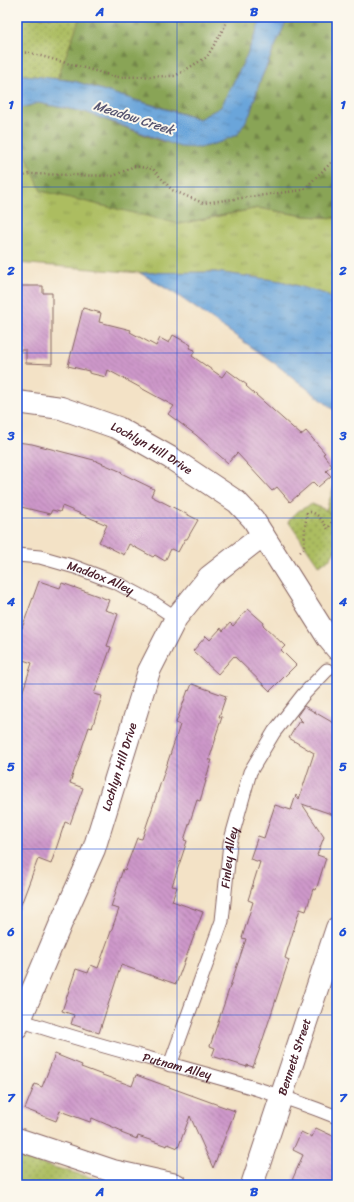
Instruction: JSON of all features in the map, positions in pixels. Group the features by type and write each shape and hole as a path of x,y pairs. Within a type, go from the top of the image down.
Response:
{"street":[{"name":"Lochlyn Hill Drive","path":"17,402 61,408 118,428 171,458 237,502 253,520 328,638 337,649"},
{"name":"Lochlyn Hill Drive","path":"18,1022 94,849 149,671 176,618 209,577 263,535"},
{"name":"Bennett Street","path":"252,1185 337,928"},
{"path":"17,1139 114,1171 176,1185"}],"lane":[{"name":"Maddox Alley","path":"17,555 40,557 76,567 117,583 149,600 176,618"},
{"name":"Finley Alley","path":"170,1065 222,921 230,843 250,772 274,732 303,695 327,670"},
{"name":"Putnam Alley","path":"18,1022 281,1096 337,1117"}],"path":[{"path":"17,52 30,53 117,77 175,76 207,57 225,26 228,17"},
{"path":"17,178 30,174 114,176 134,166 153,168 172,190 202,203 303,190 337,157"},
{"path":"299,553 304,548 307,514 314,512 328,529 337,511"}],"green space":[{"path":"17,17 262,17 246,57 221,108 199,119 74,81 17,74"},
{"path":"17,17 80,17 50,98 17,107"},
{"path":"288,17 337,17 337,218 305,216 258,208 180,224 41,191 26,155 17,127 17,109 38,102 85,112 163,142 250,114 260,81"},
{"path":"17,127 26,155 117,208 180,224 258,208 305,216 337,218 337,303 325,294 281,281 215,272 140,273 17,263"},
{"path":"337,478 337,520 326,510"},
{"path":"312,504 326,510 337,520 336,550 330,559 319,566 288,521 298,511"},
{"path":"17,1157 118,1185 17,1185"}],"water":[{"name":"Meadow Creek","path":"262,17 288,17 260,81 250,114 238,134 221,142 200,148 180,147 85,112 38,103 17,109 17,74 74,81 199,119 221,107 246,57"},
{"path":"215,272 281,281 325,294 337,303 337,412 273,362 177,295 140,273"}],"building":[{"path":"17,286 43,286 43,293 52,293 52,364 26,363 26,350 17,350"},
{"path":"83,308 101,313 99,322 131,330 130,332 156,346 160,338 169,343 173,335 191,345 189,348 195,350 192,356 222,377 227,370 247,385 246,386 301,435 306,431 325,453 323,454 332,466 326,471 331,476 318,487 313,482 290,502 277,487 272,491 237,453 228,463 196,435 168,414 174,406 108,370 106,377 68,366"},
{"path":"17,442 32,444 94,460 122,472 121,473 154,489 151,496 198,520 178,552 171,549 165,561 155,555 153,557 129,544 124,555 99,542 107,525 62,506 60,512 52,510 50,514 17,506"},
{"path":"39,581 60,588 62,583 109,600 105,610 118,614 107,646 111,647 94,694 102,696 92,728 89,727 70,783 83,788 70,824 65,822 51,864 38,859 19,910 17,909 17,709 32,663 17,658 17,626 22,628"},
{"path":"248,609 264,623 263,625 285,646 281,650 296,665 270,691 234,656 218,674 193,651 206,636 210,640 221,628 223,631 230,623 233,626"},
{"path":"192,684 226,696 219,717 222,717 209,760 212,760 200,801 197,800 184,840 187,841 172,886 177,887 172,901 203,912 176,984 121,965 99,1033 71,1024 74,1015 62,1011 76,969 88,973 91,965 98,968 119,909 111,907 123,869 125,870 137,838 142,839 180,725 176,723 188,690 189,691"},
{"path":"304,706 337,725 337,816 302,804 324,837 317,855 326,858 316,890 313,889 306,911 300,909 285,958 289,960 259,1051 253,1067 247,1065 247,1067 212,1056 215,1048 210,1046 246,939 242,938 253,902 248,900 260,862 250,859 258,836 264,838 275,805 291,810 296,795 299,799 314,753 289,738 299,721 303,722 297,716"},
{"path":"55,1054 82,1065 81,1067 132,1086 136,1075 235,1111 213,1168 190,1116 178,1148 168,1144 167,1146 138,1136 137,1139 121,1133 122,1131 92,1118 90,1122 60,1111 56,1121 25,1109 35,1084 42,1087"},
{"path":"316,1128 337,1138 337,1185 290,1185 303,1155 293,1150 301,1132 312,1137"}]}
